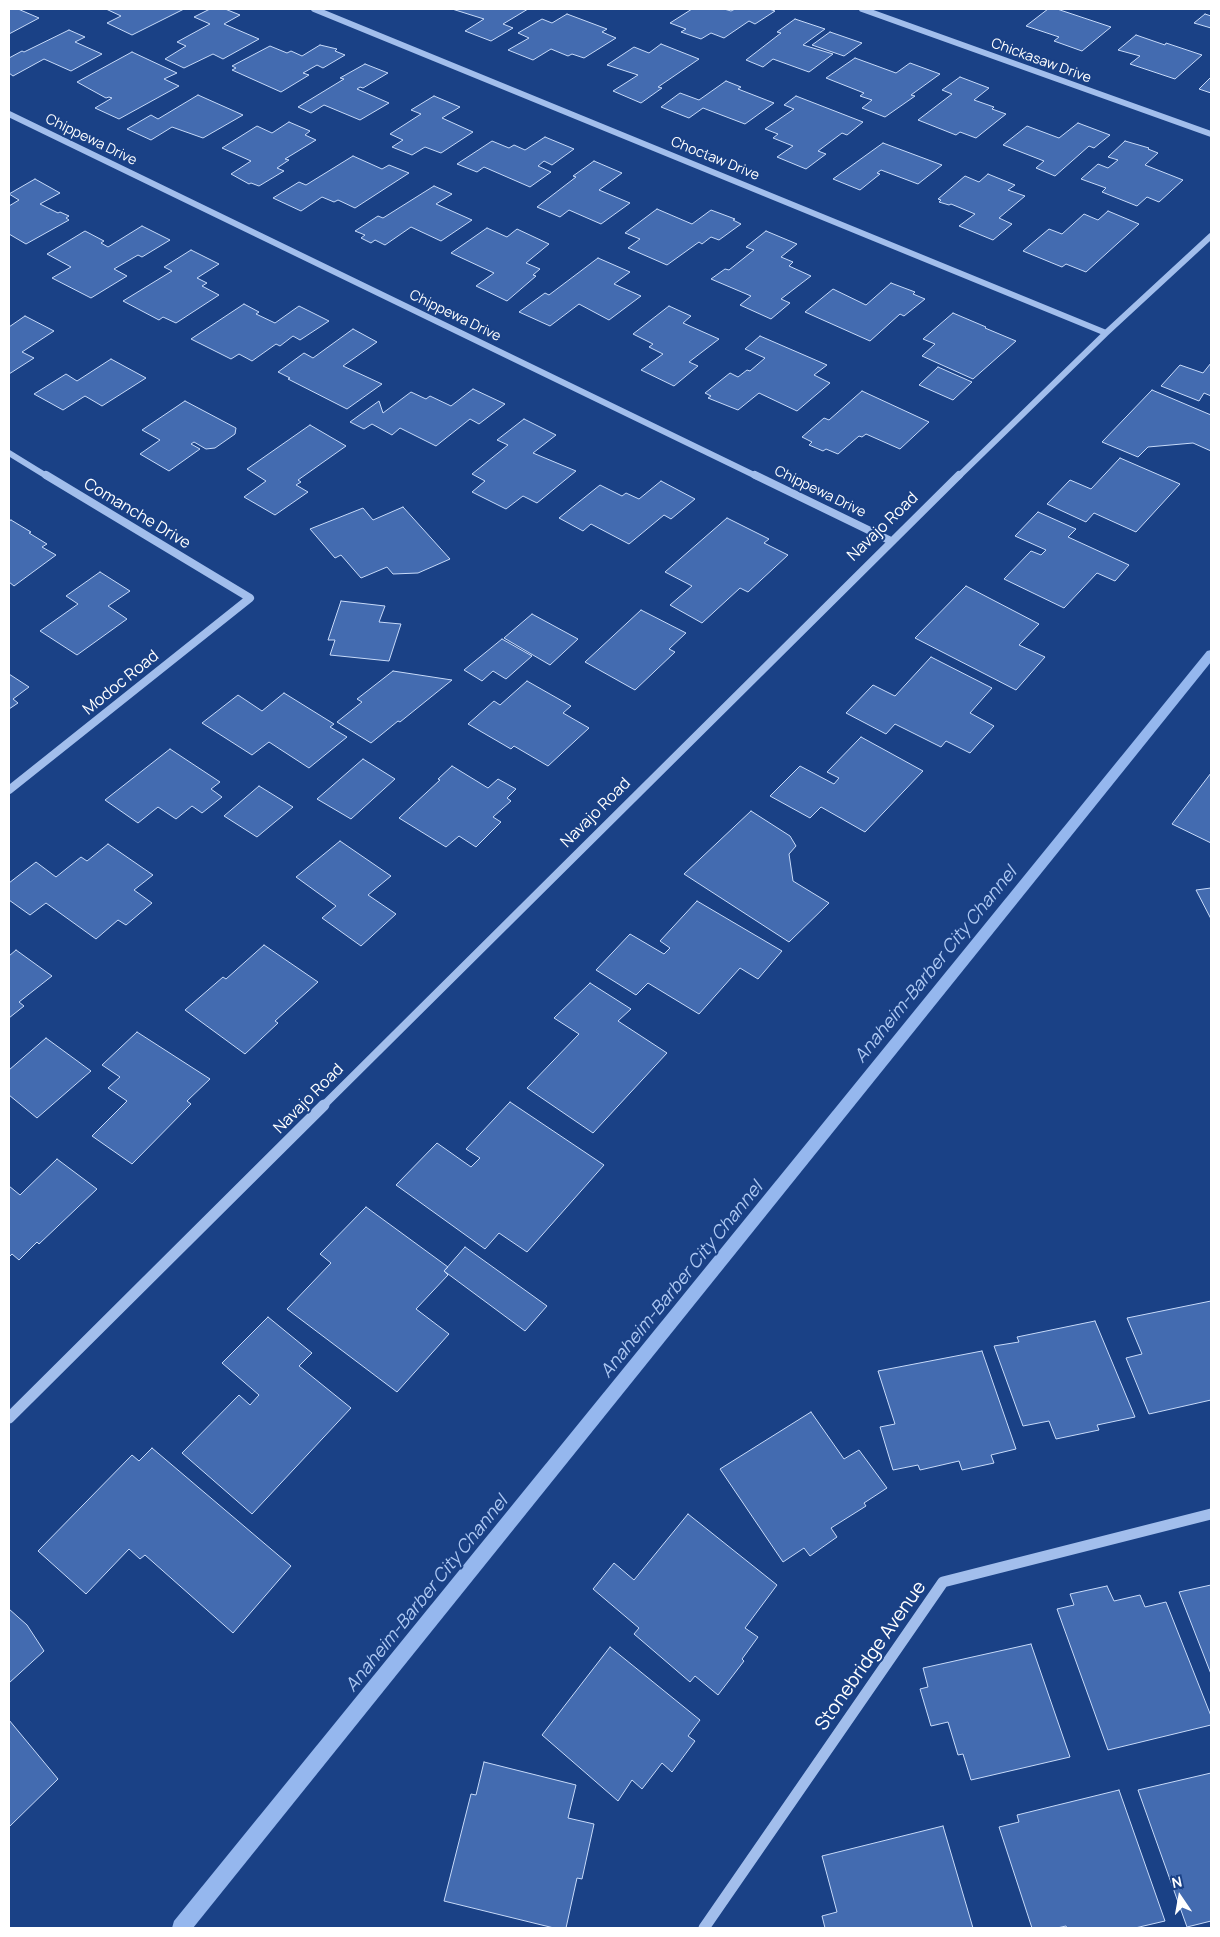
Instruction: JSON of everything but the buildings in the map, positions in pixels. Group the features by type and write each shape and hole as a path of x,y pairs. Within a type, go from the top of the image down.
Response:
{"street":[{"name":"Choctaw Drive","path":"314,9 1106,333"},
{"name":"Chickasaw Drive","path":"862,9 1211,134"},
{"name":"Chippewa Drive","path":"9,114 891,540"},
{"name":"Navajo Road","path":"9,1418 891,540 1106,333 1211,236"},
{"name":"Comanche Drive","path":"9,453 250,598"},
{"name":"Modoc Road","path":"9,790 250,598"},
{"name":"Stonebridge Avenue","path":"704,1928 943,1582 1211,1514"}],"waterway":[{"name":"Anaheim-Barber City Channel","path":"181,1928 1211,654"}]}
